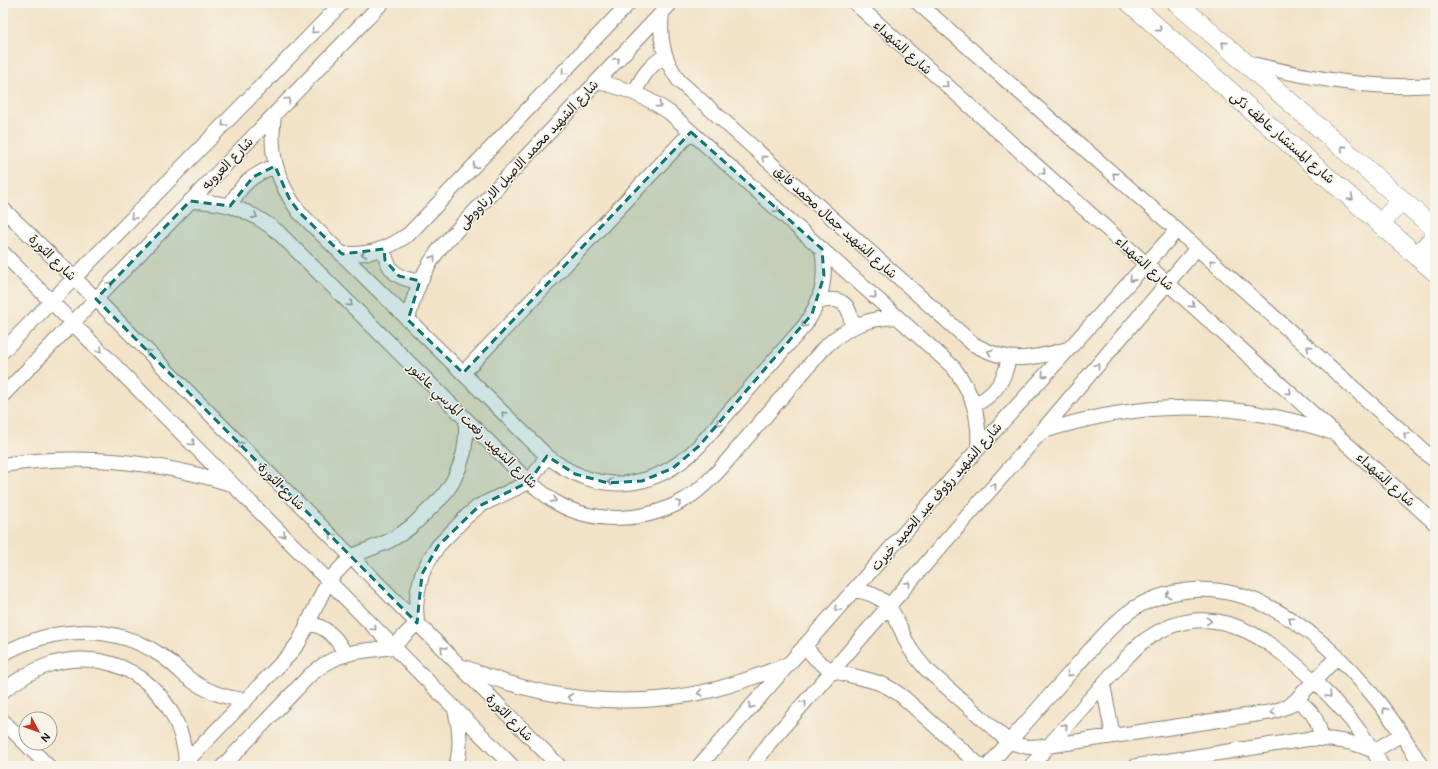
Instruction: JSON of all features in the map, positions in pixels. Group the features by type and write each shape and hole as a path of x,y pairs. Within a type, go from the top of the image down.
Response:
{"street":[{"path":"3,351 342,3"},
{"name":"شارع العروبه","path":"3,395 382,3"},
{"path":"342,254 370,253 384,249 397,243 419,225 629,3"},
{"name":"شارع الشهداء","path":"854,3 1435,523"},
{"path":"918,3 1177,230 1435,461"},
{"name":"شارع المستشار عاطف ذكى","path":"1130,3 1435,272"},
{"path":"1177,3 1435,229"},
{"name":"شارع الشهيد جمال محمد فايق","path":"666,8 661,34 665,56 679,81 973,344 987,352 1008,358 1020,359 1036,358 1069,349"},
{"name":"شارع الشهيد محمد الاصيل الارناووطى","path":"408,320 420,281 441,247 666,8"},
{"path":"635,92 646,71 655,62 665,56"},
{"path":"1246,63 1304,76 1362,85 1435,85"},
{"path":"597,82 635,92 659,105 953,367 965,385 974,405 977,419 978,449"},
{"path":"274,115 272,149 275,166 286,193 299,212 547,456 560,466 591,480 608,483 642,481 658,476 687,458 805,325 818,302 824,276 822,249"},
{"path":"463,373 691,132"},
{"path":"230,206 243,185 253,176 275,166"},
{"path":"1380,224 1402,200"},
{"name":"شارع الشهيد رفعت المرسي عاشور","path":"190,201 206,201 230,206 252,214 278,232 529,482 556,502 575,511 595,516 615,518 639,516 663,510 685,500 704,486 721,468 832,340 851,327 874,319 897,317"},
{"name":"شارع الثورة","path":"3,209 96,299 559,766"},
{"name":"شارع الشهيد رؤوف عبد الحميد خيرت","path":"699,766 978,449 1177,230"},
{"path":"1416,256 1435,236"},
{"path":"753,766 770,742 1041,432 1197,248"},
{"path":"384,249 385,260 391,269 399,276 409,280 420,281"},
{"path":"3,253 512,766"},
{"path":"818,302 828,299 839,300 847,307 852,316 851,327"},
{"path":"974,405 992,394 1004,378 1008,358"},
{"path":"1041,432 1070,423 1114,413 1159,408 1189,407 1219,408 1278,417 1336,434"},
{"path":"184,764 289,655 299,642 307,622 328,581 352,556 387,542 401,534 413,525 443,496 452,483 464,452 466,420"},
{"path":"223,766 310,675 323,664 355,652 393,647 417,623 416,607 422,574 438,546 467,516 480,506 529,482 547,456"},
{"path":"3,465 49,460 109,460 172,468 233,485"},
{"path":"854,590 864,591 873,595 889,607 894,613 910,648 926,669 1009,742 1028,747 1047,746 1272,712 1289,706 1337,657"},
{"path":"988,766 1105,633 1127,614 1148,601 1171,593 1195,590 1220,590 1244,596 1267,606 1289,619 1312,636 1337,657 1374,696 1402,734 1421,766"},
{"path":"1030,766 1143,642 1166,628 1199,620 1219,621 1238,626 1284,653 1344,710 1374,751 1382,766"},
{"path":"307,622 324,628 331,633 342,647 345,655"},
{"path":"3,654 17,646 37,638 58,634 96,632 113,635 145,647 160,655 187,677 208,691 233,699 246,700"},
{"path":"805,645 815,660 823,666 833,671 872,681 892,689 903,697 980,766"},
{"path":"3,691 32,672 64,661 93,660 121,668 144,681 164,700 180,729 185,749 184,764"},
{"path":"458,665 512,685 539,692 588,699 624,701 660,699 709,691 736,684 790,663"},
{"path":"1103,685 1113,736"},
{"path":"1296,700 1311,711 1320,728 1321,738"},
{"path":"455,709 459,726 460,743 456,766"},
{"path":"3,721 48,766"},
{"path":"1374,751 1402,734"},
{"path":"1136,766 1295,740 1321,738 1359,744 1374,751"}],"highlighted area":[{"path":"691,132 822,249 824,276 812,314 699,446 673,468 642,481 608,483 575,474 547,456 529,482 479,506 438,546 422,574 417,623 96,299 190,201 230,206 253,177 275,166 289,198 299,212 342,254 384,249 385,260 399,276 420,281 408,320 463,373"}]}
